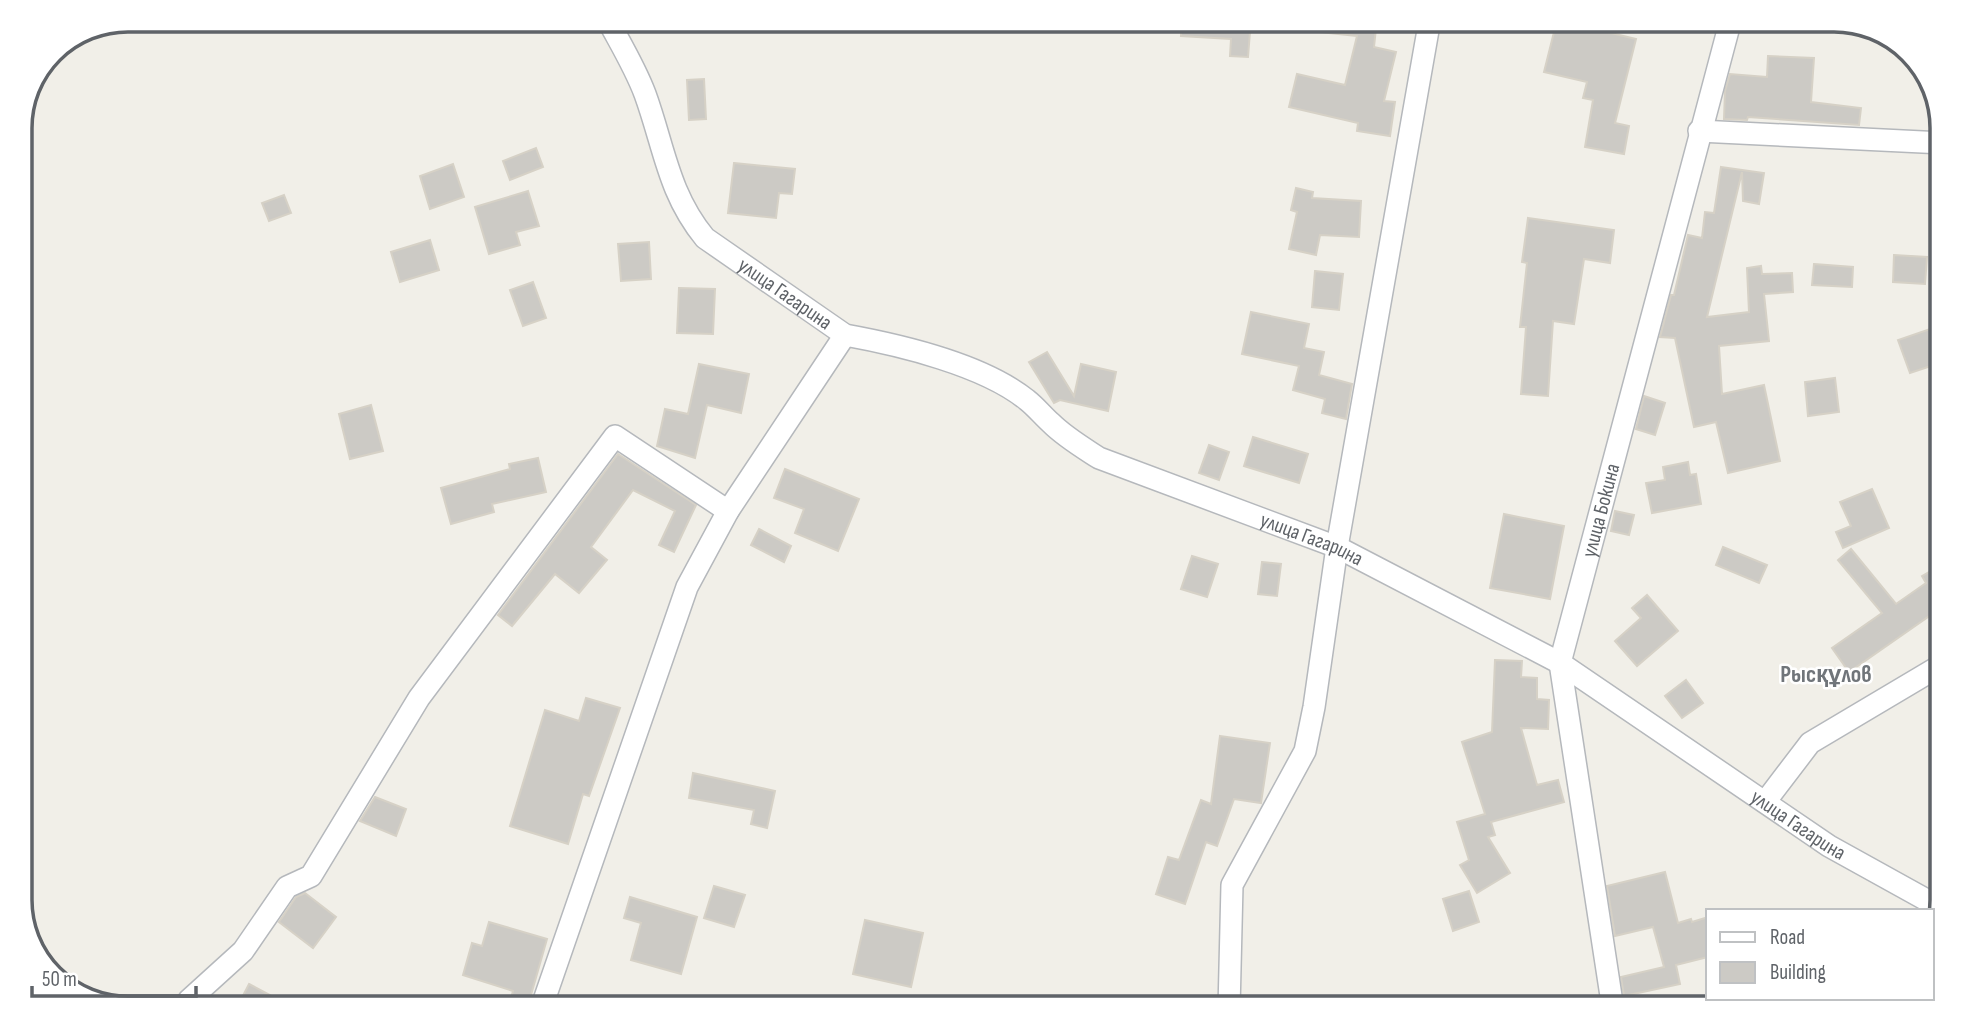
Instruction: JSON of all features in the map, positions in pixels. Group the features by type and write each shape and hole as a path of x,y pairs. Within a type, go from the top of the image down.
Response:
{"street":[{"name":"улица Гагарина","path":"614,31 644,92 678,200 690,220 705,238 845,335 873,340 969,368 999,381 1028,400 1074,442 1099,458 1337,547 1560,663 1829,846 1930,902"},
{"path":"1229,996 1232,885 1305,751 1337,547 1428,31"},
{"name":"улица Бокина","path":"1610,996 1560,663 1728,31"},
{"path":"1699,131 1930,142"},
{"path":"545,996 687,587 728,511 845,335"},
{"path":"193,996 243,951 287,887 311,876 419,698 615,436 728,511"},
{"path":"1765,802 1810,743 1930,672"}],"building":[{"path":"1181,31 1250,31 1248,57 1230,56 1231,39 1181,36"},
{"path":"1311,31 1376,31 1374,47 1396,52 1384,101 1395,102 1390,136 1357,131 1358,123 1289,107 1297,74 1345,85 1357,36"},
{"path":"1554,31 1603,31 1636,39 1615,123 1629,126 1624,154 1585,147 1593,100 1583,98 1587,82 1544,72"},
{"path":"1768,56 1814,58 1811,102 1861,108 1859,125 1748,117 1747,120 1724,119 1725,91 1730,74 1767,77"},
{"path":"704,79 706,119 689,120 687,80"},
{"path":"536,148 543,167 510,180 503,161"},
{"path":"734,163 795,169 792,194 779,193 776,218 728,213"},
{"path":"453,164 464,197 430,209 420,176"},
{"path":"1721,167 1764,173 1759,204 1743,201 1742,172 1707,317 1749,312 1747,268 1761,266 1762,274 1792,273 1793,292 1764,294 1769,341 1719,346 1722,394 1764,385 1780,461 1728,473 1716,422 1694,427 1675,338 1660,337 1671,295 1674,295 1688,235 1702,238 1705,212 1714,213"},
{"path":"1296,188 1313,192 1312,198 1361,201 1359,237 1320,235 1316,255 1289,249 1297,212 1291,210"},
{"path":"528,191 539,226 516,232 520,245 489,254 475,207"},
{"path":"284,195 291,213 269,221 262,203"},
{"path":"1528,218 1614,230 1610,263 1584,259 1574,324 1553,321 1548,396 1521,394 1526,327 1520,327 1527,263 1522,262"},
{"path":"430,240 439,270 400,282 391,252"},
{"path":"649,242 651,279 621,281 618,244"},
{"path":"1894,255 1927,257 1925,284 1893,282"},
{"path":"1814,264 1853,267 1852,287 1812,285"},
{"path":"1315,271 1343,274 1339,310 1312,307"},
{"path":"533,282 546,318 523,326 510,290"},
{"path":"679,288 715,289 713,334 677,333"},
{"path":"1251,312 1309,324 1304,348 1324,352 1319,375 1352,384 1346,419 1322,413 1325,399 1293,390 1299,366 1242,354"},
{"path":"1930,329 1930,366 1910,373 1898,340"},
{"path":"1047,352 1074,396 1081,364 1116,372 1108,411 1060,400 1054,403 1029,362"},
{"path":"699,364 749,374 741,413 707,405 695,458 657,446 665,409 688,414"},
{"path":"1835,378 1839,412 1808,416 1805,382"},
{"path":"1644,396 1665,403 1655,435 1636,429"},
{"path":"371,405 383,451 350,459 339,414"},
{"path":"1253,437 1308,454 1299,483 1244,466"},
{"path":"1209,445 1229,452 1219,480 1199,473"},
{"path":"618,454 696,505 674,552 659,545 675,511 633,490 591,547 607,560 579,593 555,574 512,626 498,615"},
{"path":"538,458 546,492 492,504 494,512 451,524 441,488 510,469 509,464"},
{"path":"1688,462 1690,475 1696,474 1701,504 1652,513 1646,483 1665,480 1663,467"},
{"path":"785,469 859,499 838,551 795,533 804,509 774,498"},
{"path":"1872,489 1889,528 1843,548 1836,532 1851,526 1840,502"},
{"path":"1615,511 1634,515 1629,535 1611,531"},
{"path":"1504,514 1564,526 1550,599 1490,588"},
{"path":"759,529 791,546 784,562 751,545"},
{"path":"1723,547 1767,565 1759,583 1716,565"},
{"path":"1851,549 1896,604 1926,583 1922,576 1930,571 1930,616 1849,672 1832,648 1882,613 1838,560"},
{"path":"1192,556 1218,564 1207,597 1181,589"},
{"path":"1262,562 1281,564 1277,596 1258,594"},
{"path":"1647,595 1678,631 1637,666 1615,641 1641,618 1632,608"},
{"path":"1495,660 1522,661 1521,677 1537,678 1537,699 1549,700 1548,729 1521,728 1537,785 1558,780 1564,802 1491,822 1495,835 1488,837 1510,873 1477,893 1460,865 1469,860 1457,822 1485,814 1462,742 1492,732"},
{"path":"1686,680 1703,703 1682,718 1665,696"},
{"path":"586,698 620,708 589,796 583,794 568,844 510,826 545,710 579,721"},
{"path":"1220,736 1270,743 1261,803 1234,799 1217,846 1206,842 1185,904 1156,894 1168,857 1179,860 1201,800 1211,804"},
{"path":"693,773 775,791 767,828 751,824 754,810 689,798"},
{"path":"375,797 406,809 396,836 360,821"},
{"path":"1665,872 1678,923 1706,918 1706,958 1676,965 1680,984 1624,996 1621,977 1664,967 1653,927 1615,936 1607,886"},
{"path":"714,886 745,895 734,927 704,918"},
{"path":"1469,891 1479,922 1453,931 1443,899"},
{"path":"305,893 336,917 313,948 279,922 296,897"},
{"path":"630,897 697,917 681,974 631,960 641,923 624,918"},
{"path":"865,920 923,933 911,987 853,974"},
{"path":"489,922 547,939 531,996 512,996 513,991 463,975 472,943 482,946"},
{"path":"249,984 272,996 243,996"}],"district":[{"name":"Рысқұлов","path":"1826,674"}]}
